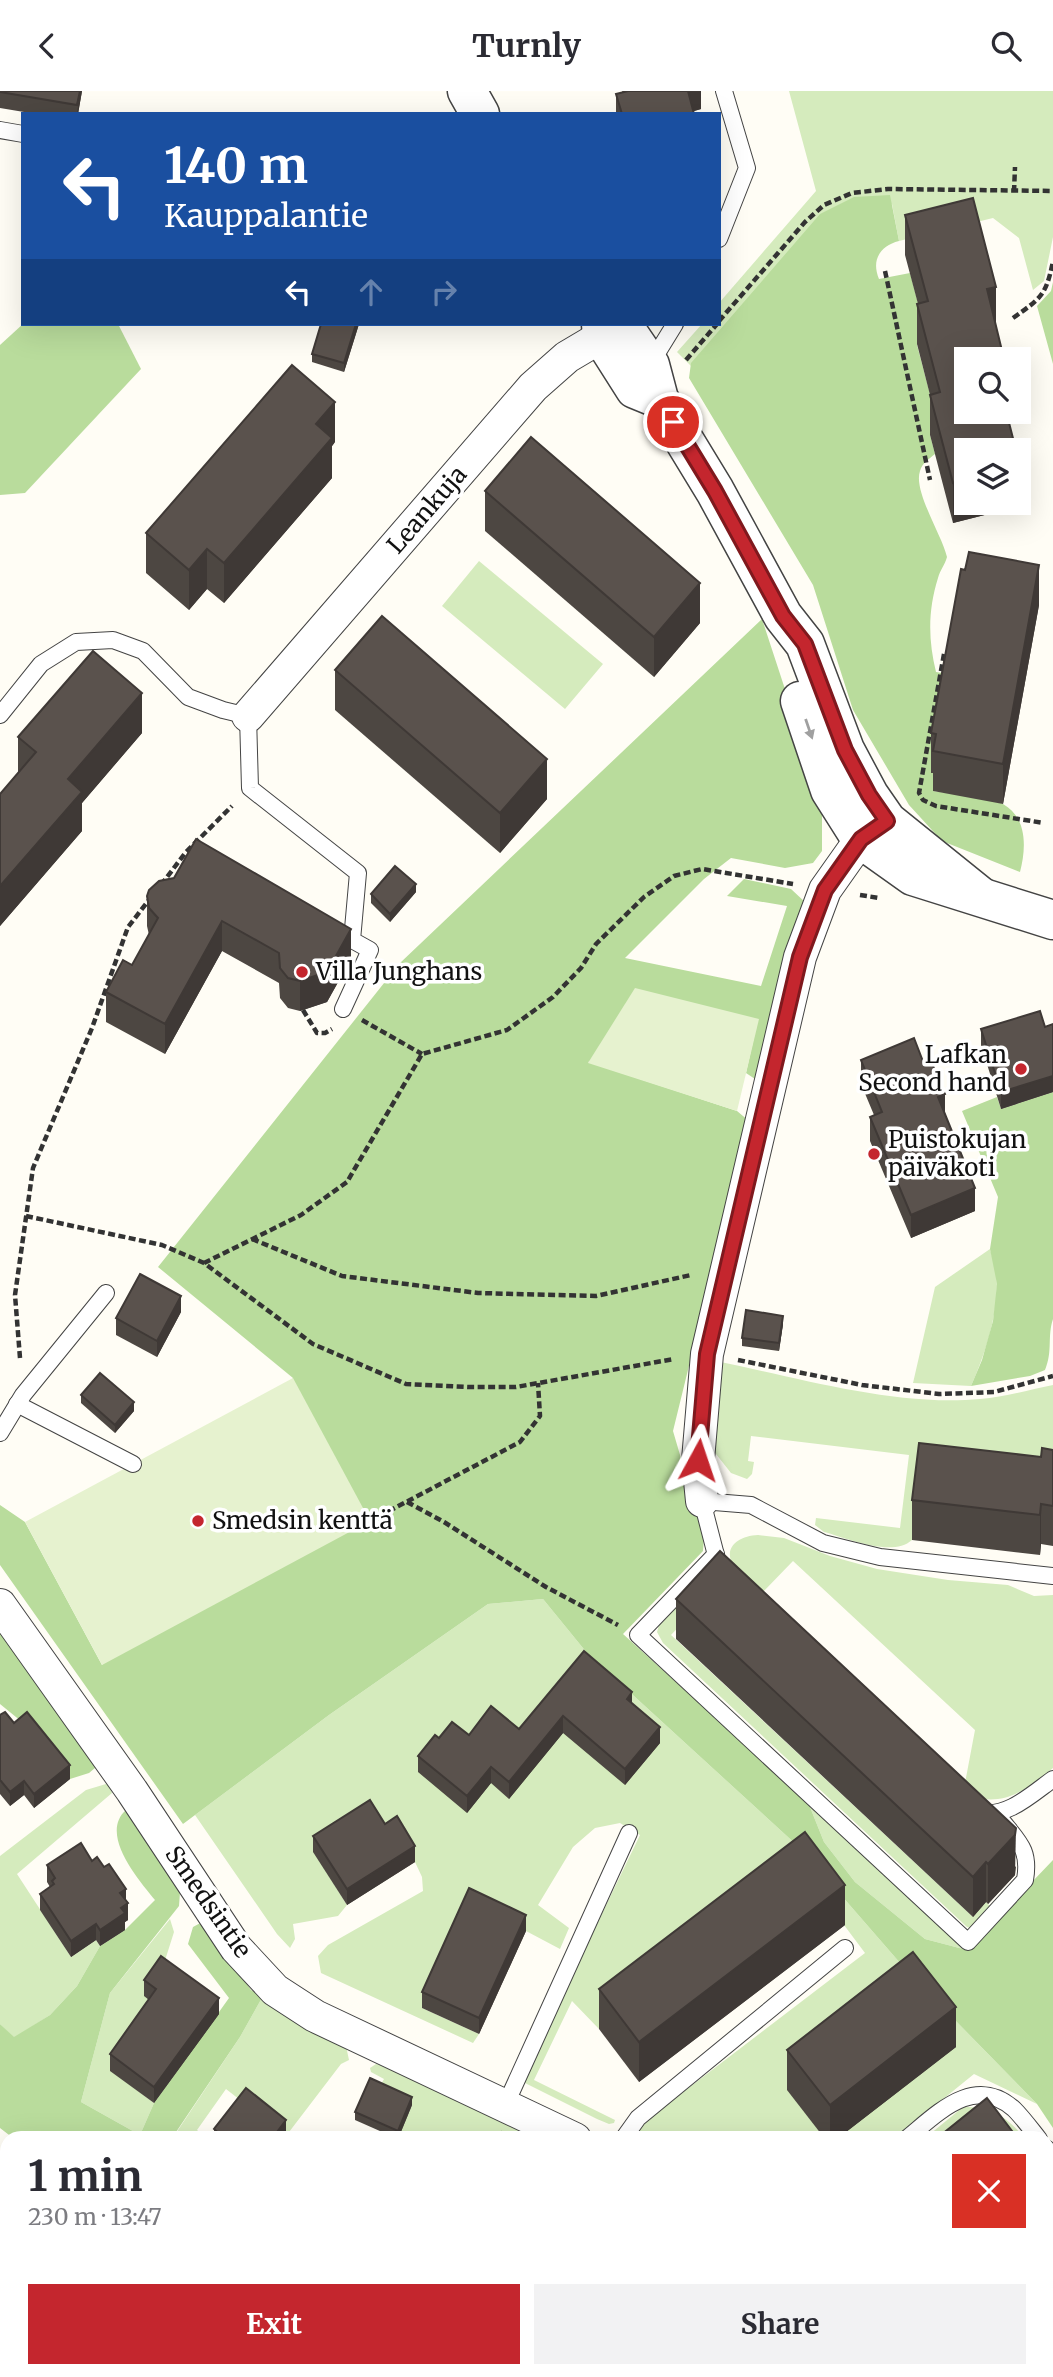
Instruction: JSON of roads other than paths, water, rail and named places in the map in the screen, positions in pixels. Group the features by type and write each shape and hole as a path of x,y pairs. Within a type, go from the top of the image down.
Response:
{"street":[{"path":"467,91 479,112"},
{"path":"612,327 656,379 783,616 805,644 845,750 869,795 874,830 913,876 1053,920"},
{"name":"Leankuja","path":"248,716 533,387 567,357 612,327"},
{"path":"702,1500 698,1460 707,1354 800,957 825,890 874,830"},
{"name":"Smedsintie","path":"0,1605 132,1791 236,1948 275,1990 315,2016 558,2131"}],"lane":[{"path":"721,235 747,167 724,91"},
{"path":"0,130 21,134"},
{"path":"656,379 674,326"},
{"path":"0,715 41,664 76,642 113,640 143,652 188,697 248,716 250,788 358,873 352,940 370,950 343,1009"},
{"path":"0,1433 20,1399 106,1293"},
{"path":"20,1399 132,1464"},
{"path":"740,1590 718,1563 702,1500 751,1505 823,1543 880,1557 1053,1576"},
{"path":"716,1554 638,1635 968,1942 1026,1880 1028,1867 1024,1849 995,1812"},
{"path":"962,1803 971,1810 989,1815 1017,1805 1053,1779"},
{"path":"505,2106 629,1833"},
{"path":"629,2131 638,2118 845,1948"},
{"path":"916,2131 955,2100 984,2094 1013,2108 1032,2131"}],"place":[{"name":"Villa Junghans","path":"302,972"},
{"name":"Lafkan Second hand","path":"1021,1069"},
{"name":"Puistokujan päiväkoti","path":"874,1154"},
{"name":"Smedsin kenttä","path":"198,1521"}]}
